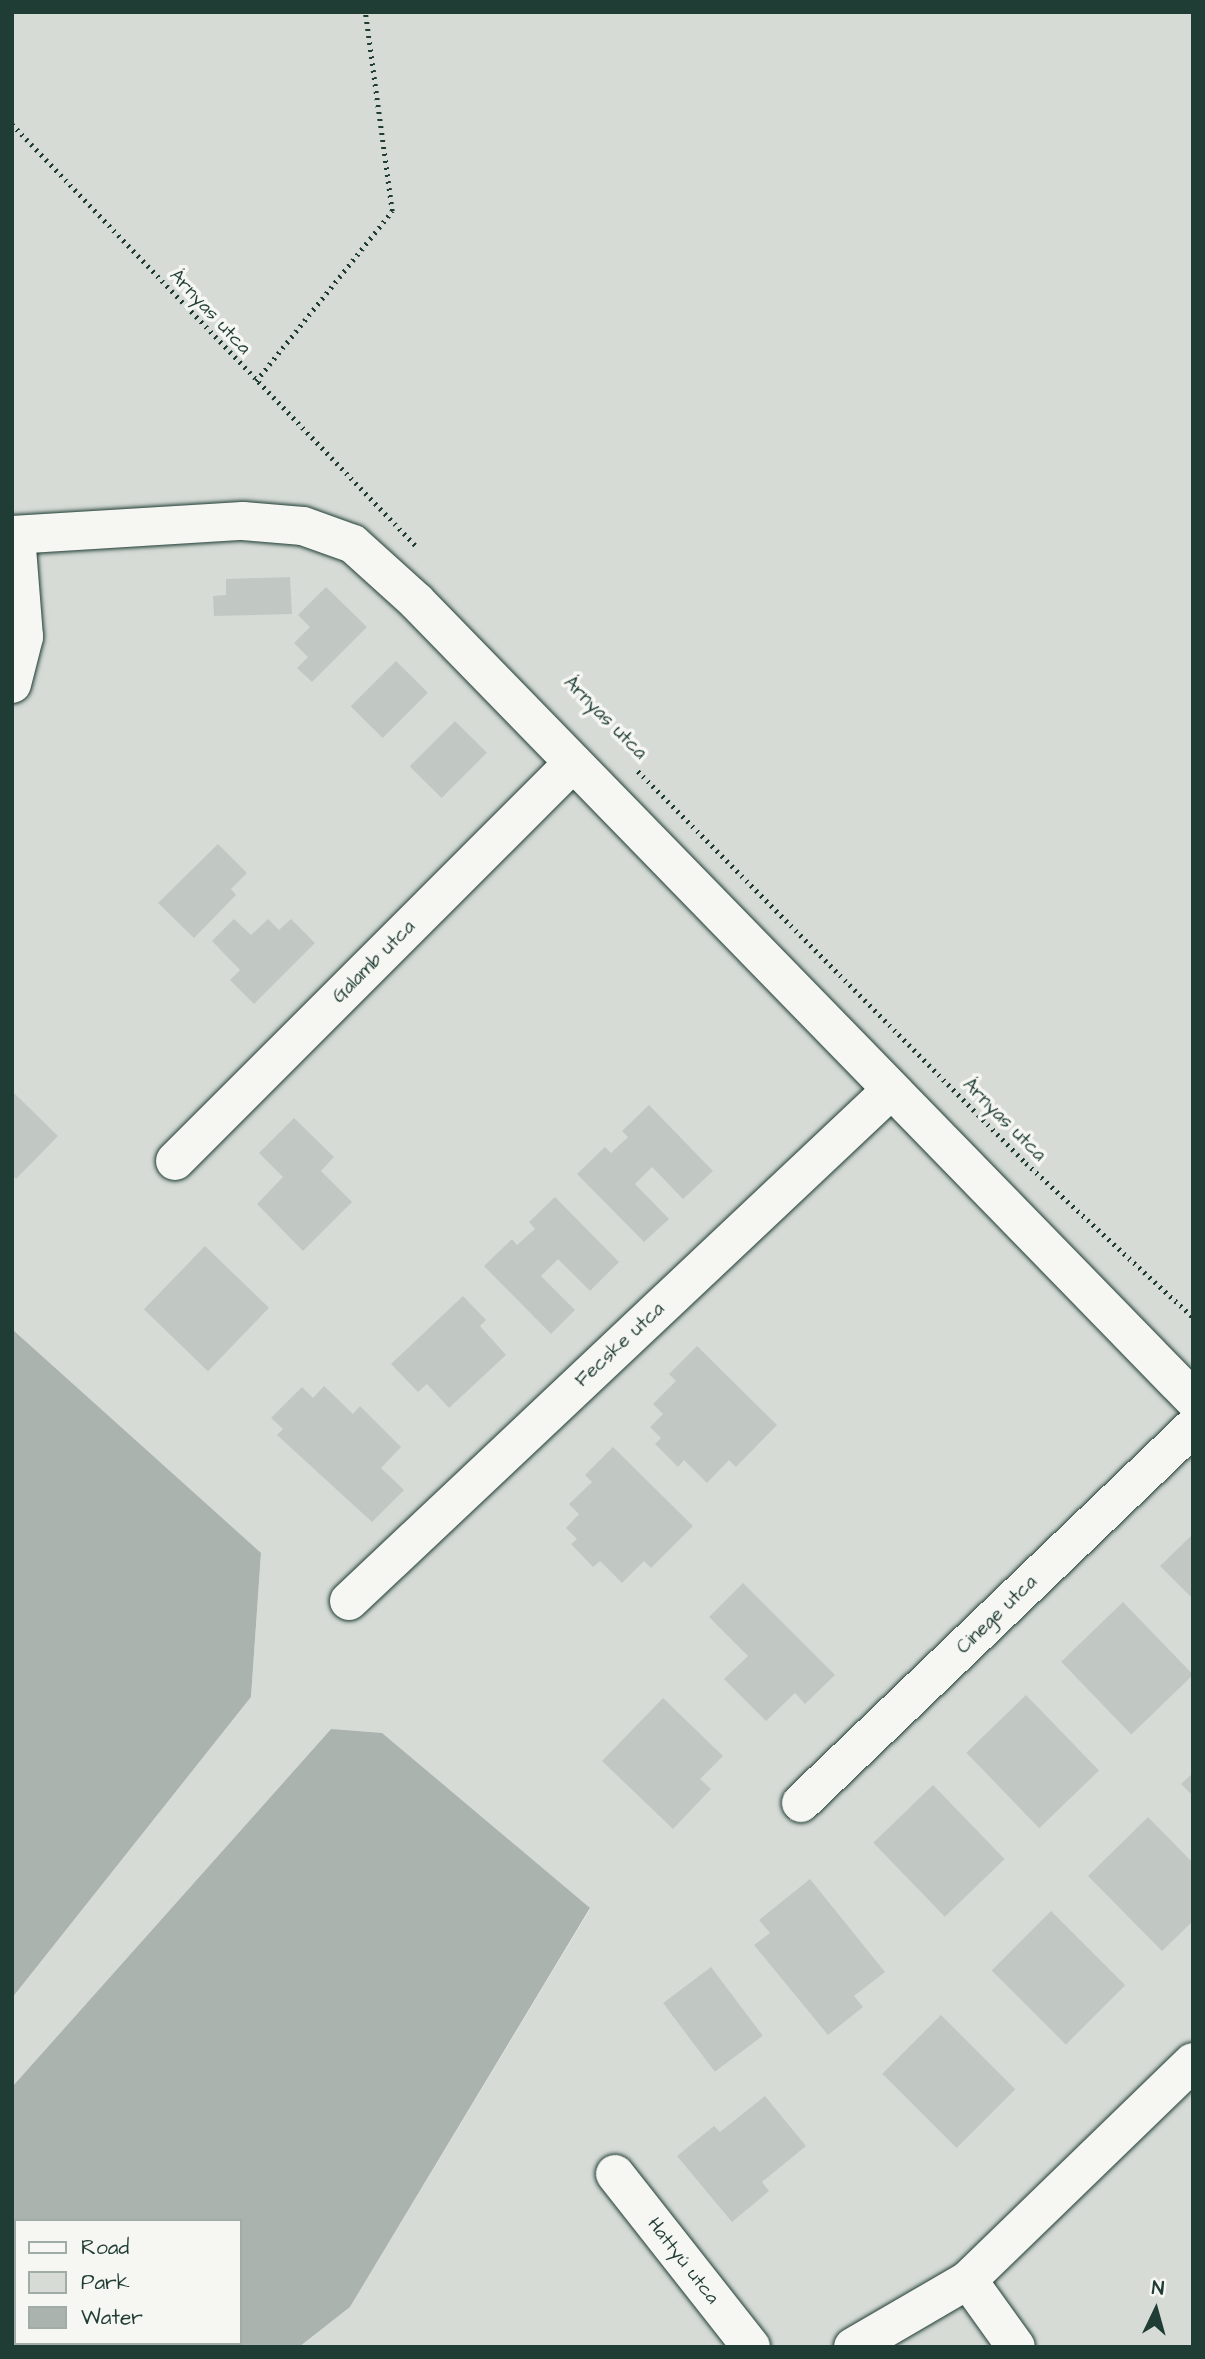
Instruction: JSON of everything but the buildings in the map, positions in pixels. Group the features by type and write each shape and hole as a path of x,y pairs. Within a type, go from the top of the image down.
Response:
{"lane":[{"path":"12,684 24,637 14,535 243,521 303,526 353,544 573,762 1193,1399"},
{"name":"Galamb utca","path":"175,1161 573,762"},
{"name":"Fecske utca","path":"349,1601 891,1090"},
{"name":"Cinege utca","path":"801,1803 1193,1427"},
{"path":"853,2347 968,2280 1193,2062"},
{"name":"Hattyú utca","path":"615,2174 751,2347"},
{"path":"968,2280 1016,2347"}],"path":[{"path":"256,381 392,211 365,12"},
{"name":"Árnyas utca","path":"12,124 427,557"},
{"name":"Árnyas utca","path":"634,766 1026,1163 1193,1317"}],"green space":[{"path":"12,12 1193,12 1193,2347 299,2347 350,2307 590,1909 331,1729 12,2087 12,1998 251,1697 261,1554 12,1329"}],"water":[{"path":"12,1329 261,1553 251,1697 12,1998"},
{"path":"331,1729 382,1733 590,1908 350,2307 299,2347 12,2347 12,2087"}]}
